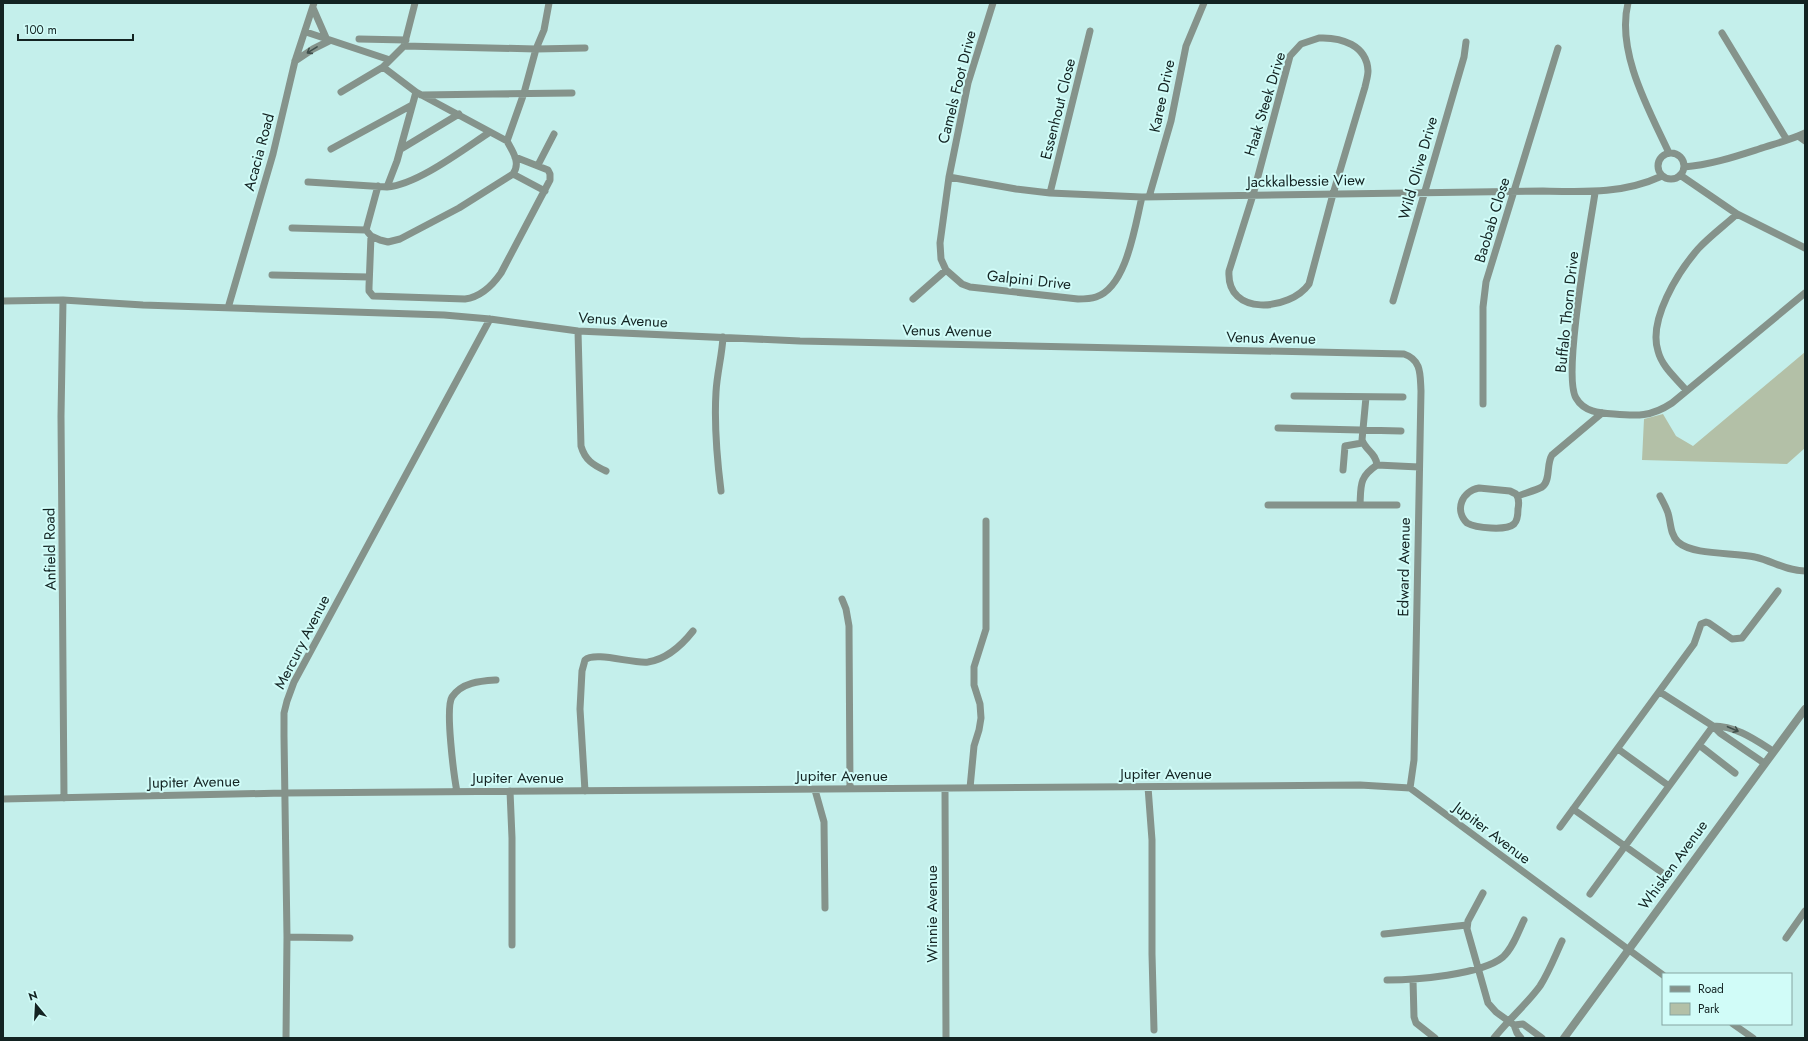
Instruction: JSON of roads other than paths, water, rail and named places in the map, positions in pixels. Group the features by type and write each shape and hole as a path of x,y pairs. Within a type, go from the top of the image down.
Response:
{"street":[{"path":"341,92 383,67 405,43 415,3"},
{"path":"507,142 524,93 536,49 544,30 549,3"},
{"name":"Camels Foot Drive","path":"949,177 968,83 993,3"},
{"name":"Karee Drive","path":"1146,197 1171,121 1186,46 1204,3"},
{"path":"1628,3 1625,22 1635,77 1645,103 1669,153"},
{"path":"314,5 328,40"},
{"name":"Acacia Road","path":"228,308 273,154 295,61 314,5"},
{"name":"Essenhout Close","path":"1050,194 1090,31"},
{"path":"306,32 390,60"},
{"path":"1722,33 1787,140"},
{"name":"Haak Steek Drive","path":"1326,37 1345,41 1357,48 1365,58 1368,72 1366,87 1333,194 1308,284 1301,293 1292,298 1266,305 1246,302 1240,299 1232,291 1229,278 1253,195 1290,56 1295,49 1306,41 1326,37"},
{"path":"359,39 405,43 536,49 585,48"},
{"path":"295,61 328,40"},
{"name":"Wild Olive Drive","path":"1393,301 1464,58 1466,42"},
{"name":"Baobab Close","path":"1483,404 1484,293 1558,48"},
{"path":"292,228 369,233 388,242 400,239 459,208 513,174 517,165 515,157 507,142 419,93 383,67"},
{"path":"419,93 572,93"},
{"path":"387,187 401,149 412,105 419,93"},
{"path":"331,149 412,105"},
{"path":"401,149 459,114"},
{"path":"308,182 387,187 399,186 415,179 490,132"},
{"path":"1684,167 1704,165 1724,160 1805,133"},
{"path":"538,165 554,134"},
{"path":"1798,136 1805,141"},
{"path":"1669,153 1673,153 1680,157 1684,167 1680,175 1669,179 1659,173 1658,164 1662,157 1669,153"},
{"path":"378,186 369,233 369,292 375,296 464,299 477,295 493,285 501,273 550,180 548,170 515,157"},
{"path":"513,174 545,191"},
{"path":"1680,175 1737,214 1805,248"},
{"name":"Jackkalbessie View","path":"949,177 1050,194 1146,197 1514,192 1595,193 1633,187 1662,176"},
{"path":"913,299 946,270 941,259 940,243 949,177"},
{"name":"Buffalo Thorn Drive","path":"1595,193 1578,309 1572,377 1576,398 1583,406 1592,411 1630,415 1653,414 1672,403 1805,293"},
{"name":"Galpini Drive","path":"946,270 962,284 970,287 1078,298 1096,298 1109,289 1121,272 1146,197"},
{"path":"1686,390 1660,359 1655,338 1661,310 1675,281 1692,256 1737,214"},
{"path":"272,275 369,277"},
{"name":"Venus Avenue","path":"3,301 63,300 228,308 444,315 490,319 578,332 800,341 1404,354"},
{"name":"Anfield Road","path":"63,300 61,416 64,798"},
{"name":"Mercury Avenue","path":"286,1038 287,937 284,713 287,701 294,682 490,319"},
{"path":"578,332 581,446 583,454 588,460 597,467 606,471"},
{"path":"722,337 722,351 717,373 716,394 717,451 722,491"},
{"name":"Edward Avenue","path":"1404,354 1415,359 1420,370 1421,391 1414,760 1410,788"},
{"path":"1294,396 1403,397"},
{"path":"1366,397 1362,443 1375,456 1377,465"},
{"path":"1518,496 1542,487 1547,480 1548,463 1552,455 1602,413"},
{"path":"1278,428 1401,431"},
{"path":"1343,470 1344,446 1362,443"},
{"path":"1360,505 1363,477 1377,465 1419,467"},
{"path":"1494,489 1510,491 1518,496 1519,508 1517,520 1512,525 1506,527 1470,525 1464,521 1460,512 1463,497 1470,490 1494,489"},
{"path":"1660,496 1668,513 1673,534 1678,542 1683,545 1702,550 1755,557 1790,570 1805,571"},
{"path":"1268,505 1397,505"},
{"path":"970,788 973,752 979,730 981,712 974,685 974,667 986,629 986,521"},
{"path":"1560,827 1694,644 1700,624 1709,622 1732,639 1742,638 1778,591"},
{"path":"842,599 846,609 849,626 850,789"},
{"path":"585,791 580,709 582,666 585,660 594,657 640,662 656,660 677,648 693,631"},
{"path":"457,792 451,734 450,700 460,688 468,684 496,680"},
{"path":"1660,692 1713,726 1720,733 1764,763"},
{"name":"Whisken Avenue","path":"1564,1038 1805,709"},
{"path":"1590,894 1626,847 1713,726"},
{"path":"1713,726 1726,726 1749,736 1773,751"},
{"path":"1699,745 1735,773"},
{"path":"1618,749 1669,786"},
{"name":"Jupiter Avenue","path":"3,799 284,793 510,791 1360,785 1410,788 1662,974"},
{"path":"1148,787 1152,840 1154,1030"},
{"name":"Winnie Avenue","path":"945,789 946,1038"},
{"path":"815,790 824,822 825,908"},
{"path":"510,791 512,838 512,945"},
{"path":"1573,809 1664,874"},
{"path":"1483,893 1472,912 1467,929 1488,1003 1496,1012 1511,1022 1523,1024 1540,1037"},
{"path":"1786,938 1805,911"},
{"path":"1387,980 1413,980 1478,969 1502,958 1509,950 1524,920"},
{"path":"1384,934 1467,925"},
{"path":"287,937 350,938"},
{"path":"1494,1038 1511,1022 1545,978 1562,941"},
{"path":"1413,980 1414,1017 1416,1023 1435,1038"},
{"path":"1511,1022 1521,1038"},
{"path":"1734,1025 1753,1038"}]}
